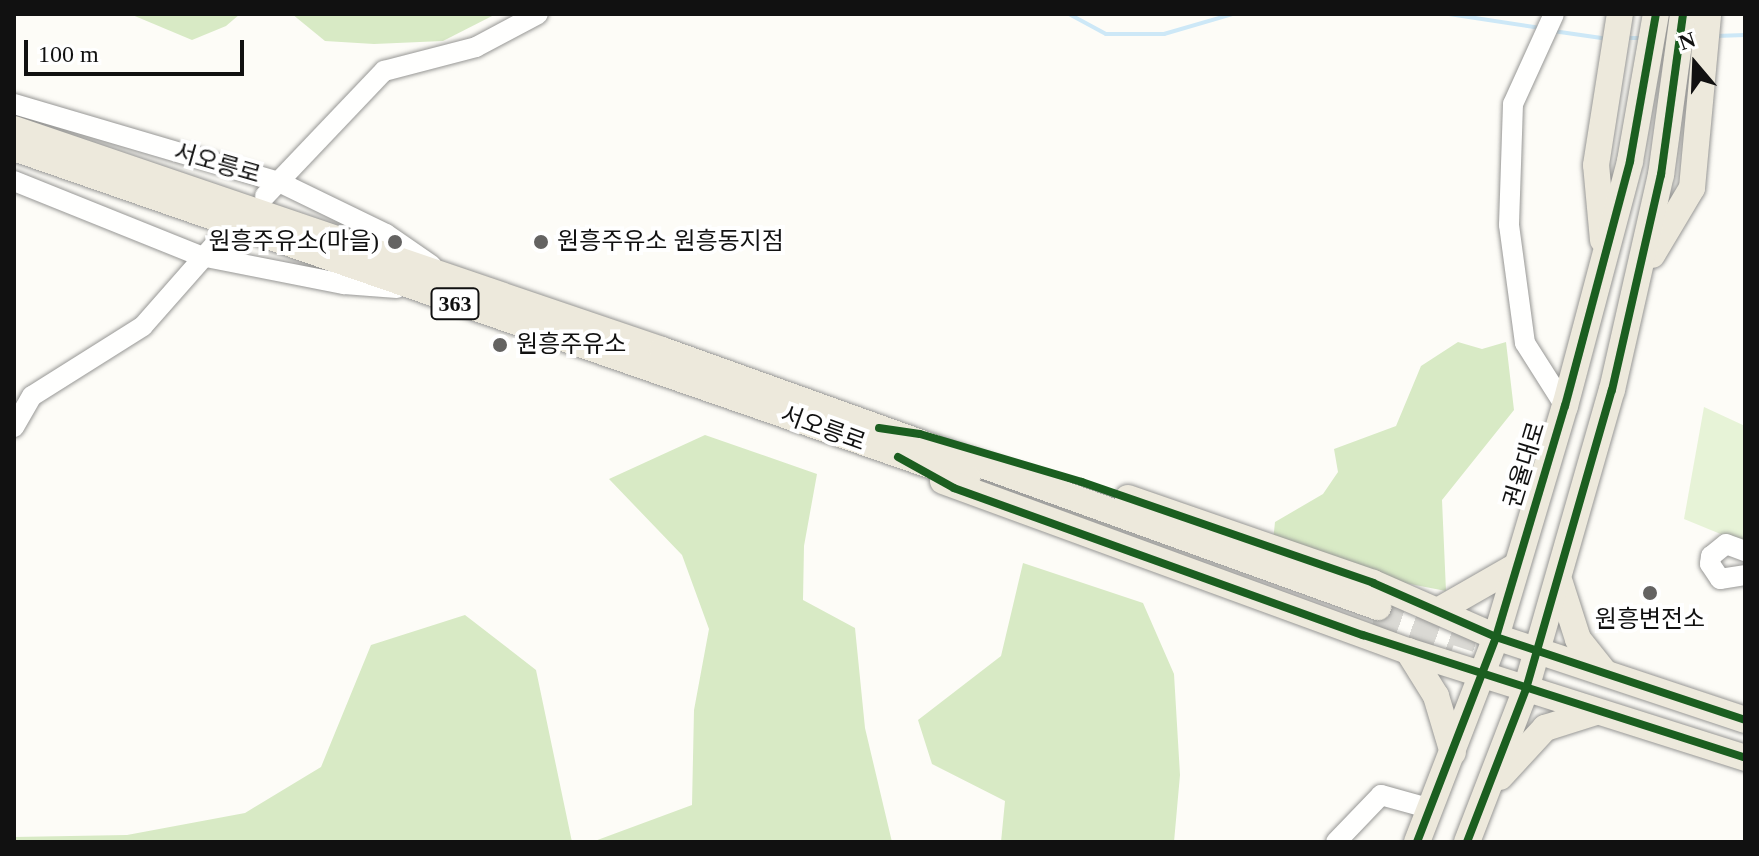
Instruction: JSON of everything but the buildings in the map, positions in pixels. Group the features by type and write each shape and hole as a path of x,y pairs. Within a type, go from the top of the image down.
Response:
{"main road":[{"name":"권율대로","path":"1417,842 1496,637 1565,406 1646,91 1656,14"},
{"path":"1641,272 1692,188 1704,60 1700,16"},
{"path":"1467,842 1526,689 1560,583 1641,272 1675,90 1700,16"},
{"path":"1604,261 1596,165 1619,17"},
{"name":"서오릉로","path":"14,129 879,428 1375,616 898,457 14,148"},
{"path":"879,428 987,452 1441,609 1496,637 1745,720"},
{"path":"898,457 954,488 1408,651 1745,758"},
{"path":"1441,609 1516,566"},
{"path":"1560,583 1578,639 1605,673"},
{"path":"1408,651 1436,696 1453,753"},
{"path":"1487,792 1545,728 1599,711"}],"street":[{"path":"272,189 384,71 476,47 538,14"},
{"path":"1553,15 1513,104 1509,225 1525,343 1565,406"},
{"name":"서오릉로","path":"14,104 272,189 386,234 448,277"},
{"name":"서오릉로","path":"14,181 201,256 344,284 408,288"},
{"path":"14,427 32,396 143,326 201,256 218,241"},
{"path":"1745,551 1726,544 1711,556 1710,564 1720,579 1745,575"},
{"path":"1336,842 1381,795 1431,809"}],"green space":[{"path":"130,14 240,14 226,26 192,40"},
{"path":"292,14 496,14 443,41 374,44 325,41"},
{"path":"1458,342 1482,349 1506,342 1514,410 1442,500 1446,591 1281,559 1273,541 1275,522 1323,494 1338,472 1334,449 1396,426 1421,366"},
{"path":"1704,407 1745,426 1745,544 1684,519"},
{"path":"705,435 817,474 804,546 803,600 855,628 865,728 892,842 592,842 692,805 694,710 709,629 682,555 609,479"},
{"path":"1023,563 1143,603 1174,674 1180,775 1174,842 1001,842 1005,801 932,764 918,720 1001,656"},
{"path":"465,615 536,670 572,842 14,842 14,837 127,835 245,813 321,767 371,645"}],"waterway":[{"path":"1069,14 1106,34 1164,34 1233,14"},
{"path":"1449,14 1541,28"},
{"path":"1553,31 1608,39"},
{"path":"1716,36 1745,35"},
{"path":"1624,38 1644,38"}],"tunnel":[{"path":"1378,607 1479,640"},
{"path":"1372,624 1451,652"}],"cycle path":[{"path":"1417,842 1496,637 1565,406 1630,161 1656,14"},
{"path":"1467,842 1526,689 1612,390 1661,175 1683,14"},
{"path":"879,428 920,434 1082,482 1373,583 1496,637 1745,720"},
{"path":"898,457 954,488 1363,635 1745,758"}],"place":[{"name":"원흥주유소(마을)","path":"395,242"},
{"name":"원흥주유소 원흥동지점","path":"541,242"},
{"name":"원흥주유소","path":"500,345"},
{"name":"원흥변전소","path":"1650,593"}]}
